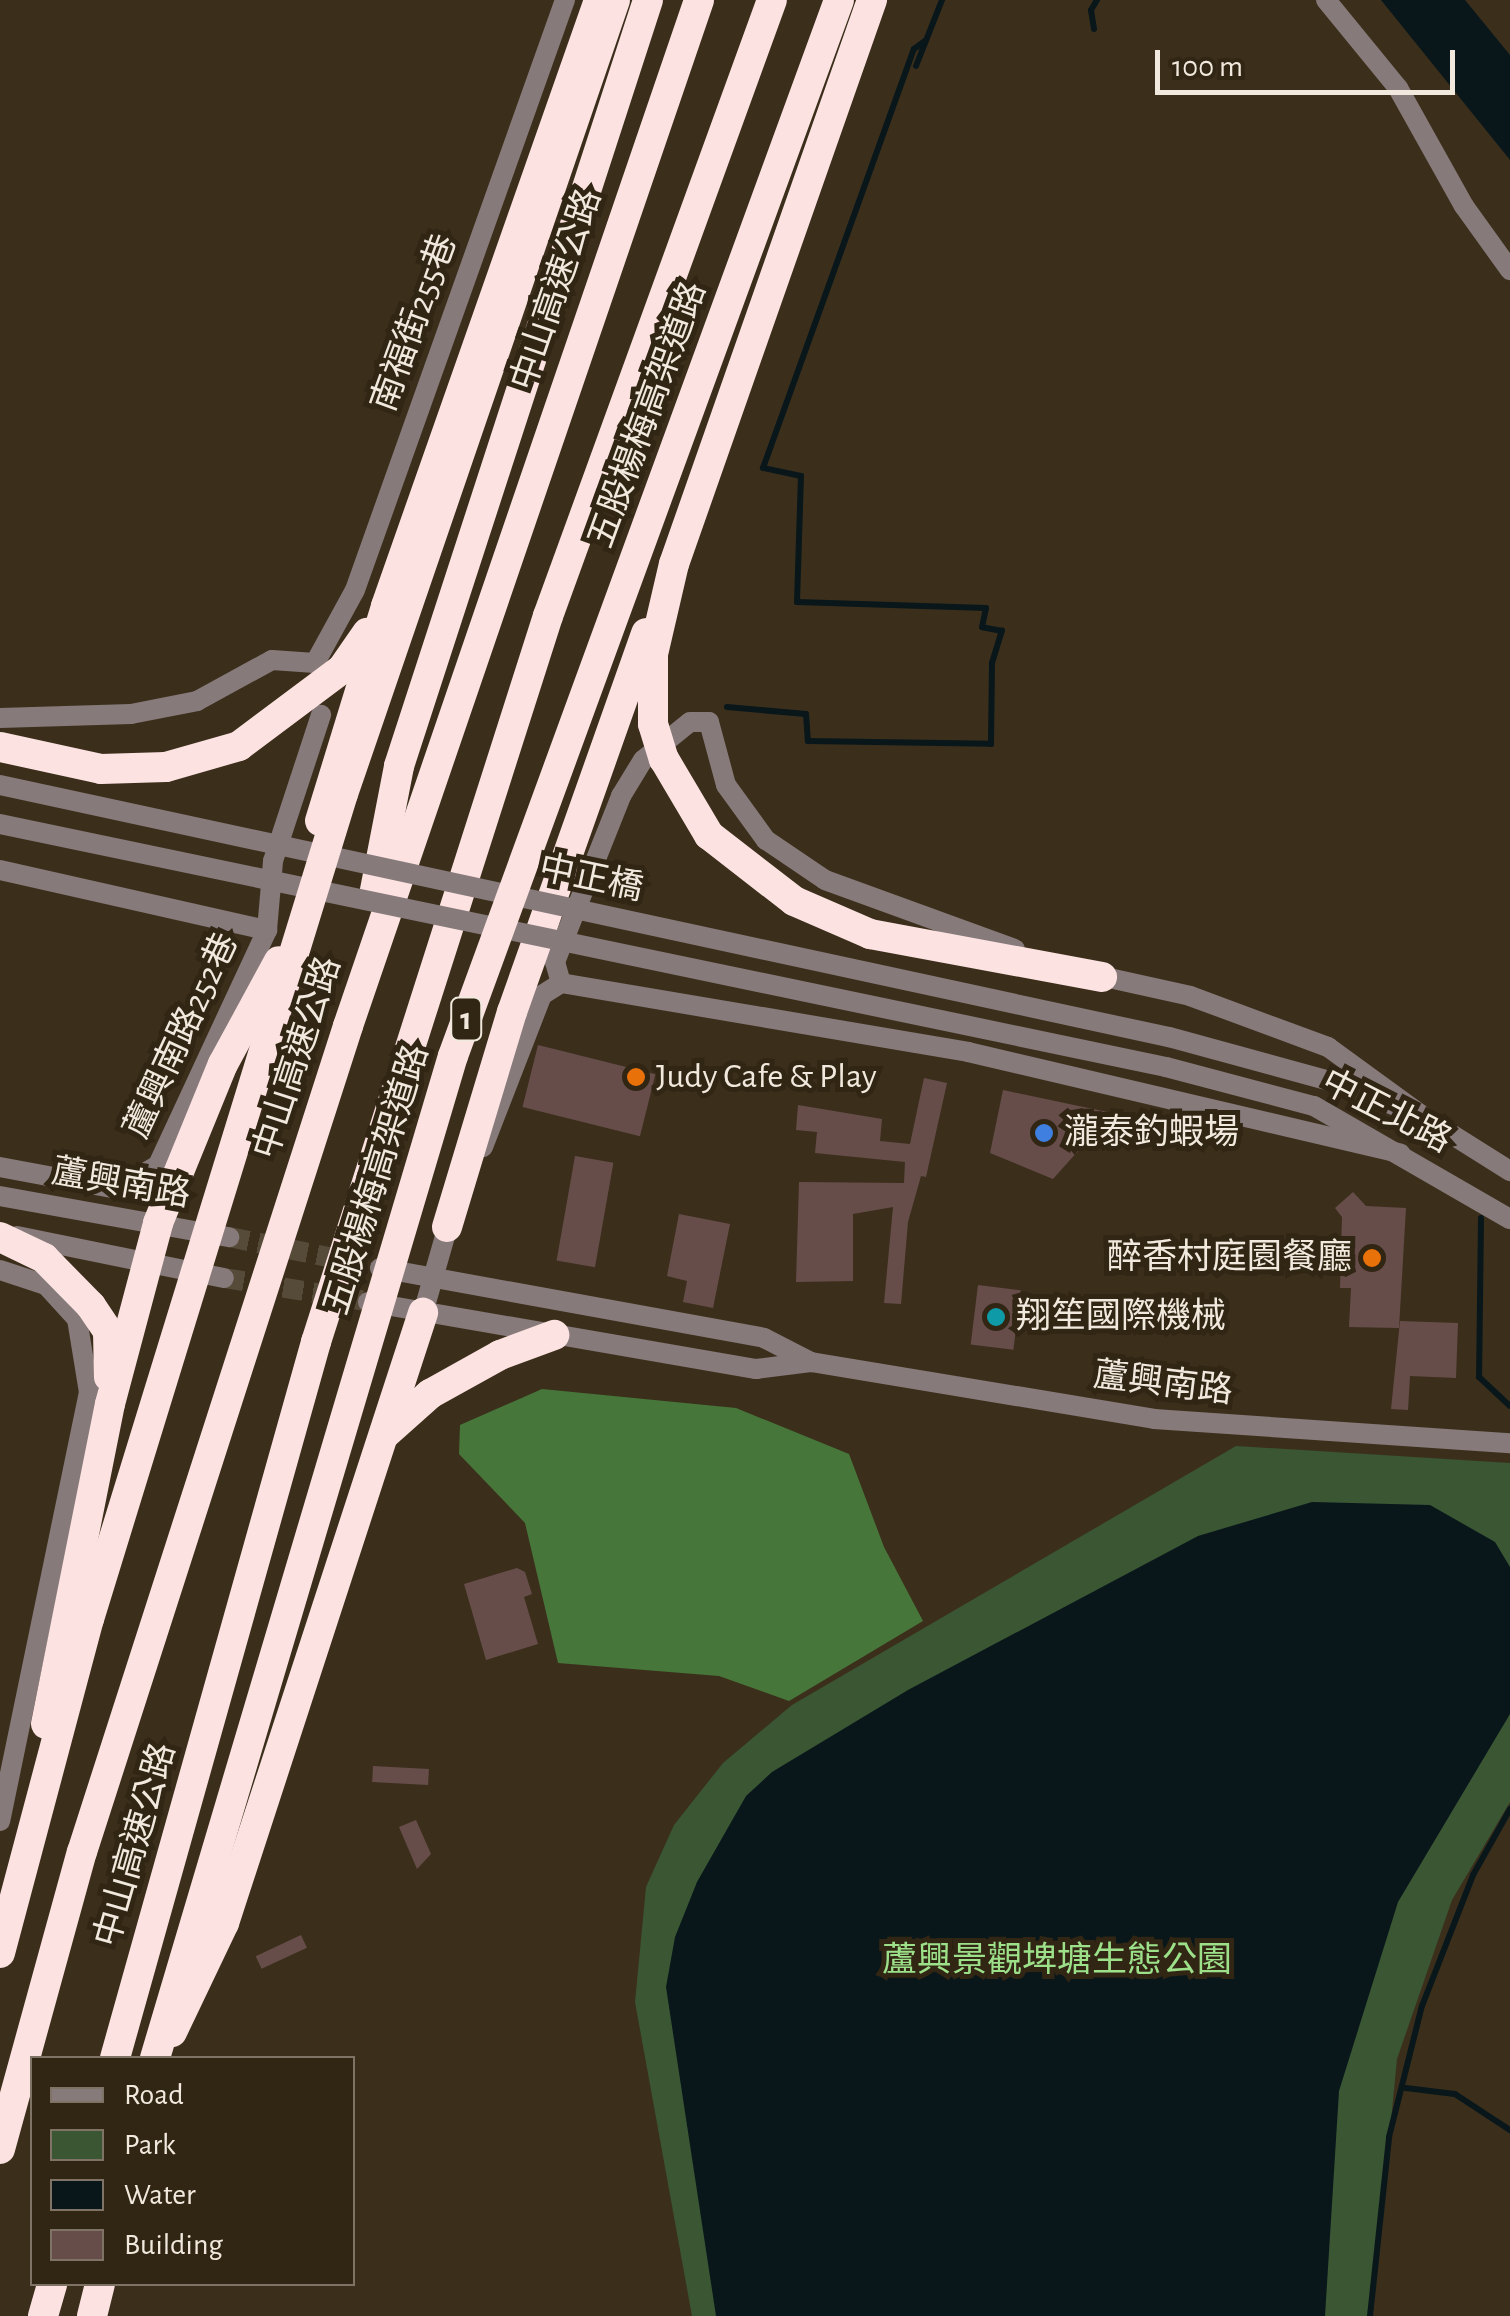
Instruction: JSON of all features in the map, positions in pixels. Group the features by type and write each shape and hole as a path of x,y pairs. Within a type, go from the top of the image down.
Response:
{"highway":[{"path":"0,1915 58,1676 110,1404 152,1261 158,1223 223,1064 273,982 386,606 598,0"},
{"path":"0,1953 89,1619 337,813 615,0"},
{"path":"348,1026 400,766 648,0"},
{"name":"中山高速公路","path":"0,2149 82,1852 348,1026 699,0"},
{"name":"中山高速公路","path":"116,2056 322,1323 548,616 772,0"},
{"name":"五股楊梅高架道路","path":"158,2056 453,1056 839,0"},
{"path":"447,1227 586,790 674,564 872,0"},
{"path":"674,564 653,654 654,724 664,760 710,835 794,901 870,934 1102,977"},
{"path":"0,747 100,769 166,768 239,746 342,669 386,606"},
{"path":"0,1235 44,1258 92,1306 108,1332 110,1404"},
{"path":"158,2056 224,1923 422,1313"},
{"path":"382,1437 430,1394 500,1355 554,1335"},
{"path":"43,2316 51,2286"},
{"path":"92,2316 100,2286"}],"street":[{"name":"南福街255巷","path":"0,718 131,714 198,701 272,660 315,663 356,590 565,0"},
{"path":"1326,0 1398,88 1464,206 1510,270"},
{"name":"蘆興南路252巷","path":"0,1167 117,1190 158,1165 266,930 274,861 321,714"},
{"path":"561,983 555,962 620,796 673,731 709,722 726,785 766,840 825,880 1102,977 1190,996 1328,1047 1424,1117"},
{"name":"中正橋","path":"0,785 1169,1037"},
{"name":"中正橋","path":"0,824 1166,1067"},
{"path":"0,870 266,930"},
{"path":"422,1313 447,1227 501,1108 542,995 561,983 968,1052 1400,1153"},
{"name":"中正北路","path":"1169,1037 1334,1082 1424,1117 1510,1170"},
{"name":"中正北路","path":"1166,1067 1314,1106 1510,1218"},
{"name":"蘆興南路","path":"0,1196 230,1237"},
{"name":"蘆興南路","path":"0,1235 152,1261 224,1278"},
{"name":"蘆興南路","path":"378,1267 764,1338 810,1362"},
{"path":"0,1270 46,1285 77,1319 89,1392 0,1821"},
{"name":"蘆興南路","path":"366,1302 756,1369 810,1362 1154,1419 1510,1443"}],"green space":[{"path":"542,1389 736,1408 849,1454 884,1547 923,1621 789,1701 719,1676 558,1663 525,1523 459,1454 460,1425"},
{"name":"蘆興景觀埤塘生態公園","path":"1236,1446 1510,1463 1510,1802 1452,1900 1397,2059 1372,2316 692,2316 635,2002 646,1887 674,1825 723,1763 792,1705"}],"water":[{"path":"1381,0 1465,0 1510,55 1510,160"},
{"name":"蘆興景觀埤塘生態公園","path":"1312,1502 1430,1505 1495,1542 1510,1567 1510,1714 1398,1902 1339,2091 1325,2316 716,2316 666,1987 675,1937 697,1882 746,1796 772,1772 908,1690 1198,1536"}],"building":[{"path":"538,1045 655,1074 640,1136 523,1107"},
{"path":"924,1078 947,1083 926,1177 921,1176 908,1222 901,1304 884,1303 893,1207 853,1214 853,1281 796,1282 799,1182 904,1183 905,1162 815,1153 817,1132 796,1130 798,1105 882,1119 880,1141 910,1144"},
{"name":"瀧泰釣蝦場","path":"1003,1090 1112,1113 1053,1179 990,1153"},
{"path":"575,1156 613,1163 595,1267 557,1260"},
{"name":"醉香村庭園餐廳","path":"1353,1192 1366,1206 1406,1208 1399,1328 1349,1327 1351,1288 1340,1288 1342,1217 1335,1208"},
{"path":"679,1214 730,1224 713,1308 683,1302 687,1281 667,1276"},
{"name":"翔笙國際機械","path":"978,1285 1021,1290 1013,1350 971,1345"},
{"path":"1400,1321 1458,1323 1456,1378 1410,1376 1408,1410 1391,1409"},
{"path":"517,1568 525,1572 532,1594 524,1597 538,1644 486,1660 464,1584"},
{"path":"373,1766 429,1769 428,1785 372,1782"},
{"path":"416,1820 431,1854 417,1869 399,1827"},
{"path":"301,1935 307,1948 262,1969 256,1956"}],"waterway":[{"path":"916,66 942,0"},
{"path":"1094,29 1091,10 1097,0"},
{"path":"727,707 806,714 808,741 991,744 992,663 1002,631 982,627 986,608 797,602 801,476 763,468 914,49 925,41"},
{"path":"1481,1218 1479,1377 1510,1406"},
{"path":"1370,2316 1389,2137 1422,2006 1473,1875 1510,1809"},
{"path":"1406,2088 1455,2094 1510,2130"}],"tunnel":[{"path":"229,1237 378,1267"},
{"path":"224,1278 366,1301"}],"place":[{"name":"Judy Cafe & Play","path":"636,1077"},
{"name":"瀧泰釣蝦場","path":"1044,1133"},
{"name":"醉香村庭園餐廳","path":"1372,1258"},
{"name":"翔笙國際機械","path":"996,1317"}]}
